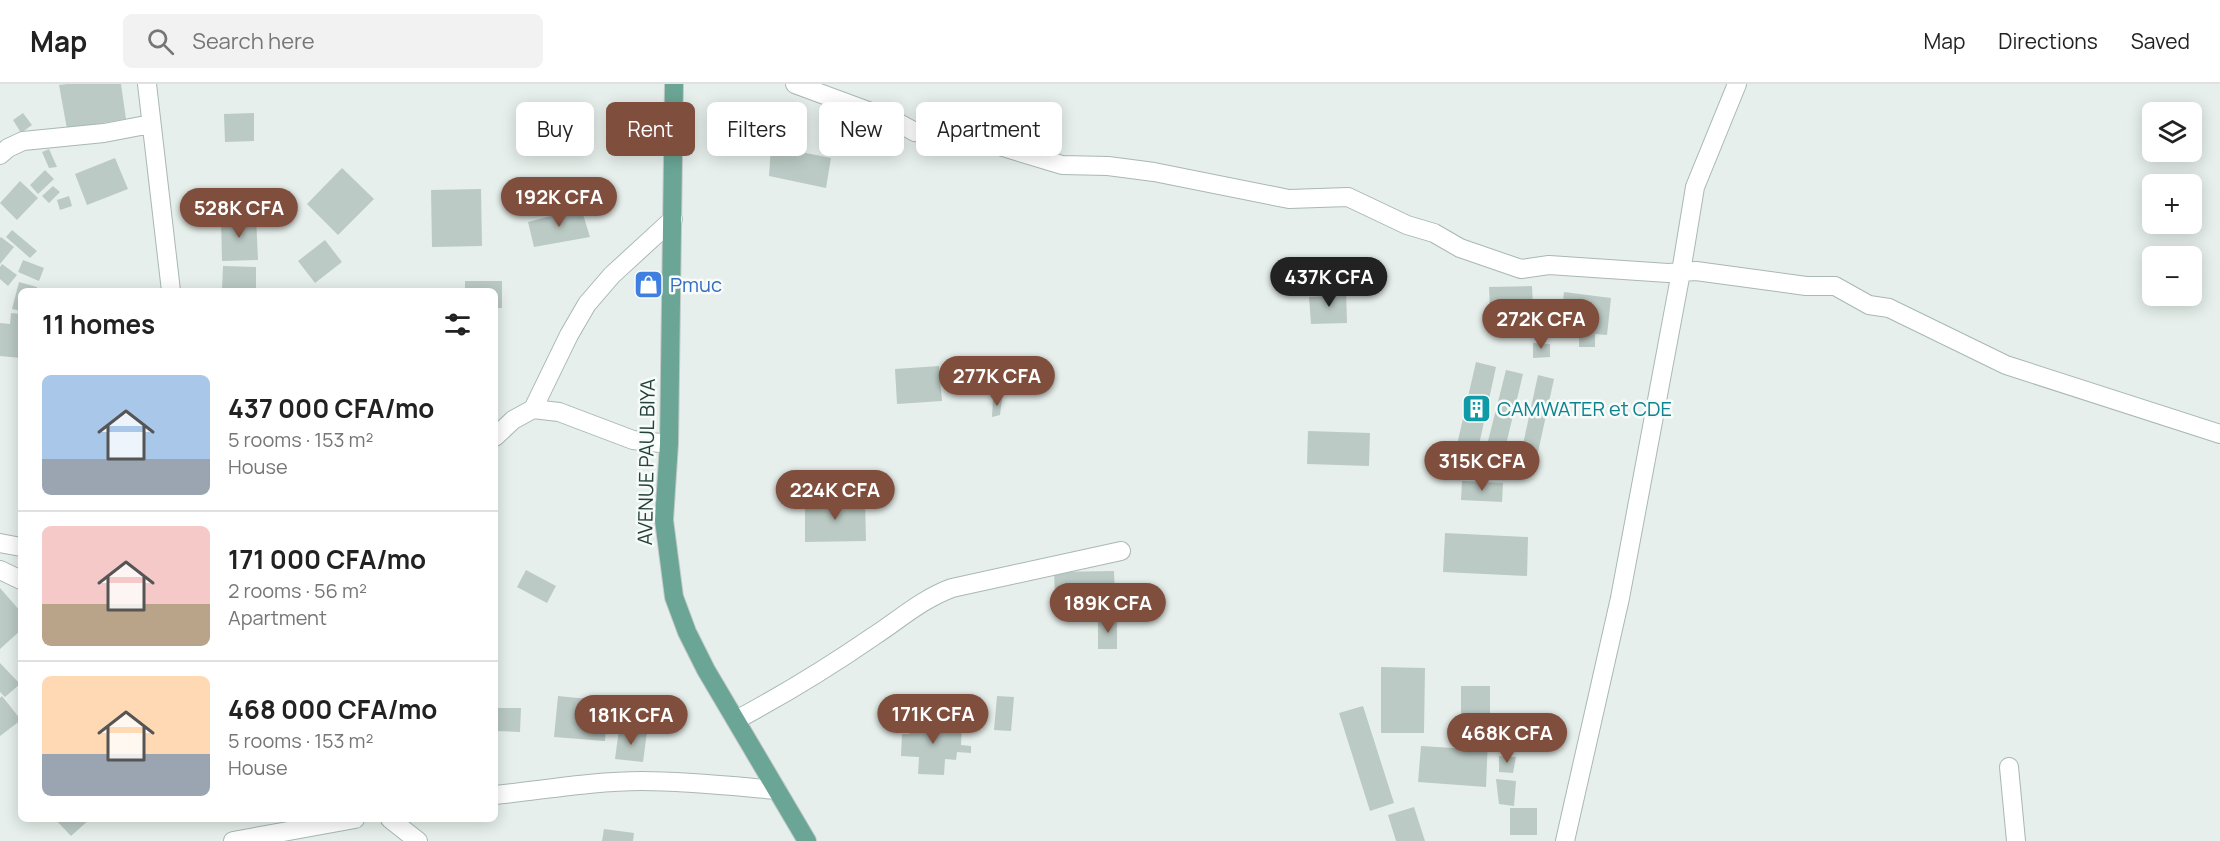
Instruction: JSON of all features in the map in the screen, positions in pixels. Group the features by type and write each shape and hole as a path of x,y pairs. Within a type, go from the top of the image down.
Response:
{"main road":[{"name":"AVENUE PAUL BIYA","path":"674,84 669,444 664,520 674,597 687,632 706,670 807,841"}],"street":[{"path":"147,84 171,288"},
{"path":"795,84 895,121 915,132 983,141 1062,165 1108,166 1154,172 1289,199 1348,197 1407,225 1434,233 1460,248 1521,269 1556,265 1696,271 1806,286 1834,286 1869,305 1889,308 2006,365 2220,434"},
{"path":"1564,841 1620,598 1699,174 1737,84"},
{"path":"0,155 23,141 104,133 151,124"},
{"path":"533,409 568,335 587,304 612,276 673,219"},
{"path":"498,434 513,420 533,409 559,412 633,440 669,444"},
{"path":"1,540 18,546"},
{"path":"736,720 808,679 875,636 924,600 937,594 952,588 1121,551"},
{"path":"0,570 18,579"},
{"path":"2009,767 2016,841"},
{"path":"498,795 609,782 642,781 692,782 777,790"},
{"path":"233,841 338,822"},
{"path":"394,822 418,841"}],"building":[{"path":"121,84 126,119 67,129 59,85"},
{"path":"23,113 32,125 21,133 13,120"},
{"path":"254,113 254,141 225,142 224,114"},
{"path":"49,149 57,167 49,168 42,152"},
{"path":"807,153 831,158 826,188 769,176 770,156 807,156"},
{"path":"115,158 128,189 87,205 75,174"},
{"path":"342,168 374,199 338,235 307,204"},
{"path":"45,170 54,179 38,194 30,185"},
{"path":"20,181 38,198 17,220 0,203"},
{"path":"53,186 60,192 49,203 42,196"},
{"path":"481,189 482,246 432,247 431,190"},
{"path":"225,194 226,214 203,215 201,196"},
{"path":"69,196 72,206 60,210 57,200"},
{"path":"581,208 590,237 534,247 528,222"},
{"path":"256,217 258,260 222,261 221,218"},
{"path":"12,230 37,251 30,258 6,237"},
{"path":"0,238 14,247 0,264"},
{"path":"325,240 342,262 315,283 298,261"},
{"path":"23,260 44,268 39,281 18,272"},
{"path":"2,264 17,275 8,286 0,279"},
{"path":"223,266 256,267 256,288 222,288"},
{"path":"465,281 502,281 502,308 498,308 498,288 465,288"},
{"path":"19,282 37,287 18,288 18,310 12,309"},
{"path":"1532,286 1533,308 1490,310 1489,287"},
{"path":"1346,289 1347,323 1311,324 1309,297 1324,296 1324,290"},
{"path":"1564,292 1611,298 1607,335 1595,334 1595,347 1579,347 1579,332 1560,330"},
{"path":"11,313 18,314 18,358 0,356 0,323 10,324"},
{"path":"1533,343 1550,344 1550,357 1533,358"},
{"name":"CAMWATER et CDE","path":"1476,362 1496,367 1477,454 1456,449"},
{"path":"939,366 942,401 897,404 895,369"},
{"path":"1506,370 1523,374 1505,449 1487,445"},
{"path":"1538,375 1554,379 1538,452 1522,449"},
{"path":"993,398 1002,399 1000,415 992,417"},
{"path":"1308,431 1370,433 1369,466 1307,464"},
{"path":"1462,481 1503,483 1502,502 1461,500"},
{"path":"805,500 865,500 866,541 805,542"},
{"path":"1445,533 1528,537 1527,576 1443,572"},
{"path":"526,570 556,586 547,603 517,587"},
{"path":"1114,571 1115,595 1055,596 1054,572"},
{"path":"0,588 18,609 18,633 0,649"},
{"path":"1098,620 1117,620 1117,649 1098,649"},
{"path":"0,663 18,682 18,686 5,697 0,692"},
{"path":"1381,667 1425,668 1424,733 1381,733"},
{"path":"1461,686 1490,686 1490,719 1461,719"},
{"path":"2,696 18,716 18,722 0,736 0,698"},
{"path":"558,696 608,701 605,741 554,737"},
{"path":"997,696 1014,697 1011,731 994,730"},
{"path":"1363,706 1394,803 1370,811 1339,713"},
{"path":"498,708 521,708 520,732 498,731"},
{"path":"910,720 962,724 961,745 971,746 971,753 957,752 956,760 945,759 944,775 918,774 919,757 901,756 902,734 909,734"},
{"path":"619,729 647,732 643,762 615,759"},
{"path":"1469,738 1488,739 1486,787 1418,782 1421,746 1469,749"},
{"path":"1499,756 1516,757 1513,773 1499,772"},
{"path":"1496,779 1516,781 1514,806 1499,804"},
{"path":"1414,807 1425,841 1396,841 1388,815"},
{"path":"1510,808 1537,808 1537,835 1510,835"},
{"path":"58,822 87,822 71,836"},
{"path":"604,829 634,833 633,841 602,841"}],"place":[{"name":"Pmuc","path":"649,284"},
{"name":"CAMWATER et CDE","path":"1476,408"}]}
